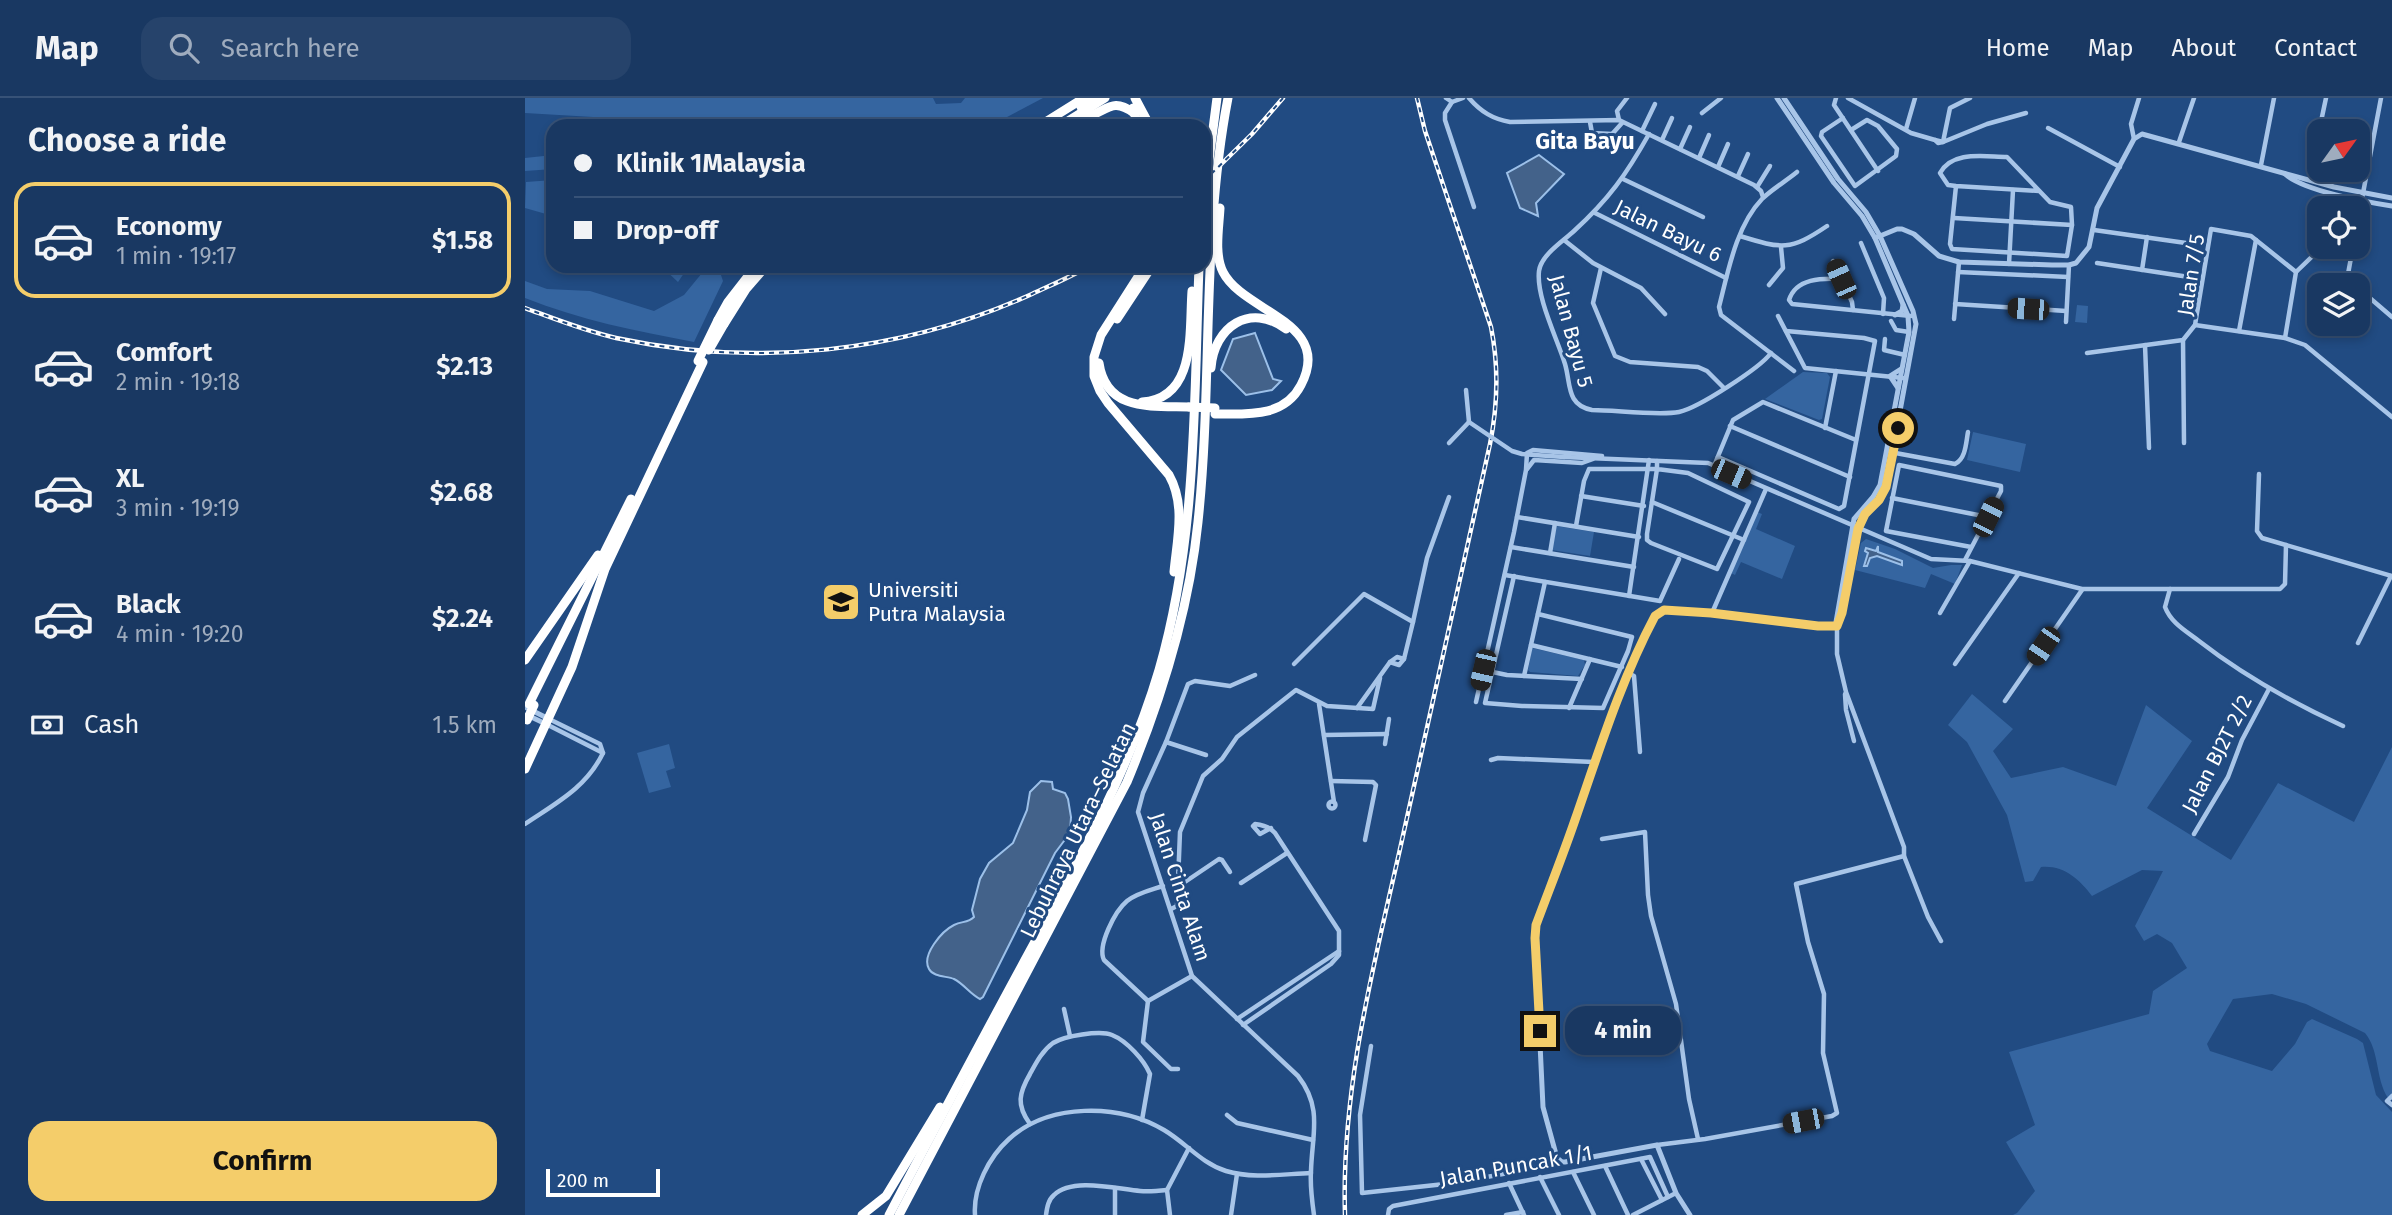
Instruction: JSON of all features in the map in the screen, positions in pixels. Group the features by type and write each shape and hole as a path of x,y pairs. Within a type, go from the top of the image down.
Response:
{"highway":[{"path":"1050,119 1084,98"},
{"path":"1061,119 1095,98"},
{"path":"1071,119 1105,98"},
{"path":"1085,119 1116,98"},
{"path":"1129,98 1144,119"},
{"path":"1137,98 1138,119"},
{"path":"1211,145 1217,98"},
{"name":"Lebuhraya Utara–Selatan","path":"1211,249 1217,162 1228,98"},
{"path":"1088,117 1115,103 1123,104 1138,113"},
{"path":"1094,376 1107,394 1121,405 1141,411 1262,413 1282,405 1300,388 1307,360 1296,331 1239,291 1222,271 1218,256 1221,174 1217,162"},
{"path":"721,322 728,302 751,273"},
{"path":"527,712 700,361 721,322 761,273"},
{"path":"1141,273 1101,335 1094,357 1094,376 1108,403 1169,475 1176,487 1180,509 1170,623"},
{"path":"1148,273 1108,332 1101,348 1099,363 1102,378 1111,391 1123,400 1141,405 1189,410"},
{"path":"1123,400 1145,402 1157,399 1170,391 1180,380 1186,362 1195,273"},
{"name":"Lebuhraya Utara–Selatan","path":"889,1215 1121,774 1156,681 1188,526 1192,474 1196,273"},
{"name":"Lebuhraya Utara–Selatan","path":"900,1215 1126,782 1150,725 1181,619 1198,525 1203,464 1209,273"},
{"path":"1203,464 1206,455 1211,364 1217,341 1230,327 1250,318 1272,320 1286,329 1300,349 1301,363 1298,378 1290,392 1266,406 1215,411"},
{"path":"525,769 572,667 605,569 700,361"},
{"path":"527,712 623,529"},
{"path":"525,660 612,536"},
{"path":"862,1215 885,1196 949,1090 960,1079"}],"street":[{"path":"1446,98 1452,102"},
{"path":"1463,98 1452,102 1445,113 1445,120 1474,207"},
{"path":"1469,98 1486,114 1510,122 1621,121 1738,176 1757,187 1763,197"},
{"path":"1621,121 1617,111 1627,98"},
{"path":"1702,113 1721,98"},
{"path":"1777,98 1817,153 1862,205 1911,316 1916,334 1880,485 1873,497 1857,513 1837,612 1837,654 1846,692 1904,847 1904,856 1928,917 1941,941"},
{"path":"1784,98 1817,153"},
{"path":"1836,98 1834,105 1878,171"},
{"path":"1848,98 1909,131 1938,143 1987,124 2026,113"},
{"path":"1909,131 1915,98"},
{"path":"1943,142 1950,108 1970,98"},
{"path":"2134,139 2131,124 2139,98"},
{"path":"2179,142 2194,98"},
{"path":"2261,166 2274,98"},
{"path":"2322,119 2326,98"},
{"path":"2363,196 2381,98"},
{"path":"1642,131 1655,104"},
{"path":"1662,140 1672,118"},
{"path":"1843,118 1821,134 1855,186 1896,156 1897,149 1878,126 1867,120 1851,130"},
{"path":"1605,142 1621,121"},
{"path":"1590,122 1592,133 1612,134"},
{"path":"1680,149 1690,127"},
{"path":"2048,128 2120,167"},
{"name":"Jalan Bayu 5","path":"1649,134 1623,179 1595,212 1543,261 1539,269 1539,280 1574,401 1592,410 1677,412 1761,365 1771,353"},
{"path":"1877,237 1902,229 1915,234 1940,256 1959,262 2076,263 2085,254 2094,230 2097,208 2134,139 2142,134 2307,179"},
{"path":"1699,158 1709,135"},
{"path":"1718,167 1728,144"},
{"path":"1817,153 1827,146"},
{"path":"1738,176 1748,154"},
{"path":"1956,186 1950,244 1952,249 2067,256 2072,225 2071,207 2050,202 2007,157 1966,156 1946,164 1940,173 1948,185 2039,191"},
{"path":"1757,187 1770,166"},
{"path":"1794,371 1719,312 1726,278 1750,215 1763,197 1797,172"},
{"path":"2284,173 2292,179 2346,196"},
{"path":"1623,179 1703,217"},
{"path":"2318,182 2392,198"},
{"path":"2009,264 2013,190"},
{"path":"2370,202 2392,206"},
{"name":"Jalan Bayu 6","path":"1595,212 1726,278"},
{"path":"1954,218 2072,225"},
{"path":"1740,236 1781,247 1799,243 1827,226"},
{"name":"Jalan 7/5","path":"2295,272 2256,239 2211,229 2195,324 2285,338 2313,351 2392,417"},
{"path":"2094,230 2193,244"},
{"path":"1877,237 1903,304 1911,316 1890,452"},
{"path":"2142,270 2147,237"},
{"path":"2239,331 2256,239"},
{"path":"1565,240 1601,268 1641,288 1665,314"},
{"path":"1861,243 1884,298 1883,314"},
{"path":"1769,285 1783,268 1781,247"},
{"path":"2285,338 2295,272 2309,259"},
{"path":"1833,261 1853,310"},
{"path":"1954,319 1959,262"},
{"path":"2097,263 2189,277"},
{"path":"2066,321 2069,265"},
{"path":"1601,268 1593,303 1615,356 1630,362 1698,367 1707,371 1724,388"},
{"path":"1958,272 2068,277"},
{"path":"1841,279 1812,278 1789,296 1792,304 1883,314 1893,318 1911,316"},
{"path":"2370,298 2392,317"},
{"path":"1893,318 1902,311 1903,304"},
{"path":"1955,304 2066,311"},
{"path":"1778,316 1805,368 1907,379"},
{"path":"1893,318 1896,330 1909,332"},
{"path":"2184,443 2183,340 2195,324"},
{"path":"1718,457 1839,509 1845,506 1874,339 1786,331"},
{"path":"1885,339 1884,350 1905,355"},
{"path":"2087,353 2183,340"},
{"path":"2145,345 2149,448"},
{"path":"1889,376 1902,368"},
{"path":"1825,428 1836,371"},
{"path":"1889,376 1898,388"},
{"path":"1449,443 1469,422 1466,390"},
{"path":"1714,466 1733,421 1763,402 1856,440"},
{"path":"1469,422 1512,451 1522,454 1708,463 1931,559 1967,560 2082,589 2280,589 2285,584 2286,545"},
{"path":"1730,426 1850,477"},
{"path":"1890,452 1955,464 1960,462 1963,456 1968,432"},
{"path":"1476,702 1511,547 1529,450 1582,453 1608,458"},
{"path":"1526,470 1534,460 1582,463 1595,458"},
{"path":"1629,596 1649,460"},
{"path":"1576,526 1586,471 1589,469 1649,469 1657,470 1694,475 1748,500 1717,569 1647,540 1657,470 1657,461"},
{"path":"1940,613 2001,491 1999,485 1899,465 1886,531 1971,547"},
{"path":"2259,474 2259,535 2262,538 2392,576 2358,643"},
{"path":"1711,613 1766,489"},
{"path":"1581,496 1644,506"},
{"path":"1357,709 1390,662 1397,657 1404,659 1427,558 1448,497"},
{"path":"1892,498 1988,517"},
{"path":"1652,502 1744,540"},
{"path":"1517,517 1639,537"},
{"path":"1550,553 1555,523"},
{"path":"1511,547 1634,567"},
{"path":"1505,575 1660,601 1679,559"},
{"path":"1955,664 2019,573"},
{"path":"1514,576 1485,700 1489,705 1600,709 1605,705 1622,667 1632,637 1538,614"},
{"path":"1524,676 1545,582"},
{"path":"2005,701 2082,589"},
{"path":"2170,589 2165,607 2173,620 2217,655 2269,689 2343,726"},
{"path":"1294,664 1364,594 1413,622"},
{"path":"1563,1173 1543,1107 1536,925 1594,762 1628,673 1651,623 1659,611 1711,613 1837,626"},
{"path":"1531,645 1622,667"},
{"path":"1569,708 1590,659"},
{"path":"1483,670 1491,673 1582,679"},
{"path":"1628,673 1634,676 1640,752"},
{"name":"Jalan Cinta Alam","path":"1255,675 1230,686 1191,681 1143,793 1138,812 1192,976 1298,1076 1308,1089 1314,1105 1315,1121 1311,1173 1314,1215"},
{"path":"1171,909 1177,906 1180,832 1203,776 1221,759 1237,737 1292,692 1299,691 1319,704 1337,708 1374,709 1380,678"},
{"name":"Jalan BJ2T 2/2","path":"2194,834 2228,777 2242,740 2269,689"},
{"path":"1846,692 1846,710 1854,741"},
{"path":"1319,704 1334,802"},
{"path":"525,824 571,795 589,776 603,753 527,712"},
{"path":"1385,744 1389,719"},
{"path":"1324,735 1387,734"},
{"path":"1166,742 1206,755"},
{"path":"1491,760 1498,758 1594,762"},
{"path":"1331,780 1373,782 1376,785 1365,840"},
{"path":"1243,1025 1331,964 1337,959 1339,950 1339,931 1271,828"},
{"path":"1602,839 1645,832 1651,916 1676,1004 1689,1099 1698,1140"},
{"path":"1241,883 1288,853"},
{"path":"1371,1046 1360,1115 1362,1193 1454,1183 1832,1116 1837,1113 1823,1053 1824,994 1808,942 1796,884 1904,856"},
{"path":"1178,886 1219,859 1230,872"},
{"path":"1148,1001 1104,960 1101,946 1125,903 1163,886"},
{"path":"1237,1019 1339,950"},
{"path":"1327,959 1331,964"},
{"path":"1148,1001 1192,976"},
{"path":"1148,1001 1143,1042 1171,1069 1178,1069"},
{"path":"1065,1009 1070,1036"},
{"path":"1030,1124 1021,1109 1021,1089 1046,1049 1070,1036 1112,1035 1135,1053 1150,1074 1142,1120"},
{"path":"2392,1096 2387,1101 2392,1105"},
{"path":"975,1215 978,1191 994,1156 1005,1143 1030,1124 1049,1115 1088,1110 1142,1120 1162,1129 1204,1161 1237,1174 1311,1173"},
{"path":"1227,1115 1237,1123 1313,1140"},
{"path":"1657,1145 1675,1193 1690,1215"},
{"path":"1170,1215 1167,1190 1189,1148"},
{"name":"Jalan Puncak 1/1","path":"1388,1215 1389,1209 1650,1157 1668,1197"},
{"path":"1641,1159 1662,1200"},
{"path":"1605,1166 1631,1215 1675,1193"},
{"path":"1573,1172 1594,1215"},
{"path":"1231,1215 1237,1174"},
{"path":"1540,1177 1559,1215"},
{"path":"1506,1215 1524,1213 1509,1183"},
{"path":"1046,1215 1048,1203 1054,1194 1064,1188 1095,1185 1143,1192 1167,1190"},
{"path":"1115,1188 1115,1215"}],"shaded area":[{"path":"525,98 933,98 936,104 961,103 965,98 1043,98 1003,119 599,119 525,113"},
{"path":"1539,155 1564,174 1536,203 1538,216 1520,208 1507,173"},
{"path":"546,156 546,170 525,171 525,158"},
{"path":"546,181 546,214 525,208 526,182"},
{"path":"668,273 684,273 678,282"},
{"path":"702,273 720,273 723,281 694,342 587,319 546,306 525,298 525,281 547,289 590,291 654,311 684,295"},
{"path":"2077,305 2088,306 2087,323 2075,322"},
{"path":"1255,333 1273,379 1281,381 1272,390 1246,395 1221,370 1233,339"},
{"path":"1803,372 1827,373 1830,377 1822,419 1765,399"},
{"path":"1973,432 2026,444 2020,472 1967,460"},
{"path":"1757,512 1762,514 1756,529 1795,546 1782,579 1741,562 1735,575 1731,573"},
{"path":"1556,526 1594,532 1590,556 1552,550"},
{"path":"1866,539 1895,549 1933,568 1962,565 1955,584 1931,574 1925,588 1855,570 1861,543"},
{"path":"1878,546 1878,552 1902,561 1902,565 1877,556 1870,558 1867,566 1864,566 1868,553 1866,548 1876,551"},
{"path":"1532,648 1584,660 1585,665 1578,676 1530,672 1528,670"},
{"path":"1972,694 2013,729 1993,751 2011,778 2063,767 2116,786 2146,705 2192,741 2147,808 2231,860 2278,783 2354,822 2392,747 2392,1094 2388,1098 2384,1090 2373,1048 2365,1033 2306,1004 2272,994 2233,999 2207,1044 2210,1051 2272,1071 2295,1044 2307,1022 2312,1019 2363,1043 2376,1095 2392,1112 2392,1215 2013,1215 2035,1191 2006,1142 2035,1125 2009,1052 2149,1014 2153,991 2187,968 2172,943 2157,934 2144,941 2135,926 2163,871 2142,870 2092,896 2076,879 2057,868 2041,867 2033,881 2025,882 2007,815 1967,742 1948,725"},
{"path":"669,744 675,768 666,771 671,787 649,793 637,753"},
{"path":"1041,781 1052,782 1053,789 1065,793 1071,817 1070,833 1055,853 980,999 954,979 931,972 927,963 928,957 944,932 974,917 972,910 980,879 989,863 1013,843 1027,810 1030,792"}],"railway":[{"path":"1211,174 1252,134 1283,98"},
{"path":"1345,1215 1348,1122 1361,1030 1490,444 1496,400 1491,327 1425,131 1417,98"},
{"path":"525,308 616,338 668,347 774,353 880,342 932,330 983,314 1076,273"}],"place":[{"name":"Universiti Putra Malaysia","path":"841,602"}],"district":[{"name":"Gita Bayu","path":"1585,141"}],"route":[{"path":"1540,1031 1536,925 1628,673 1655,616 1664,610 1837,626 1841,618 1858,529 1865,514 1879,500 1886,487 1898,428"}]}
